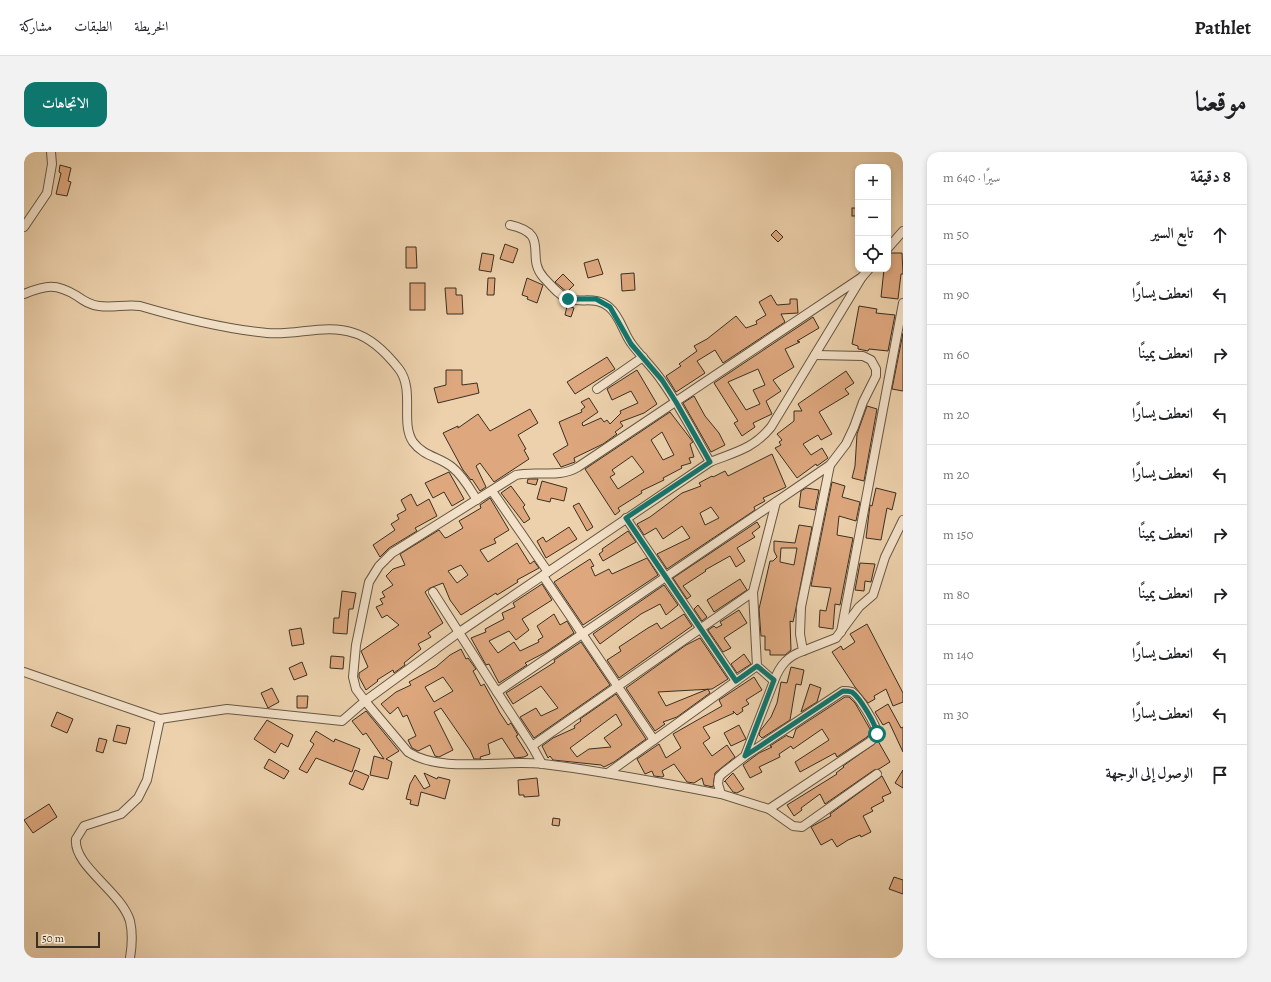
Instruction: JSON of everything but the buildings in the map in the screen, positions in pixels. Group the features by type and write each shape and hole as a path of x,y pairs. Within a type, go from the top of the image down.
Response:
{"street":[{"path":"24,227 47,193 52,169 51,152"},
{"path":"510,225 531,234 534,240 537,269 556,290 568,299 596,299 610,307 631,344 643,356 676,402 710,462"},
{"path":"891,245 903,231"},
{"path":"24,672 160,719 227,709 342,721 364,701 458,633 626,518 710,462 747,448 761,439 771,427 814,355 867,272"},
{"path":"862,278 569,472 558,475 525,473 516,475 392,553 379,566 369,582 353,663 353,678 356,689 364,701 408,752 417,758 438,763 542,764 608,773 721,794 768,809 793,826 802,827 877,774"},
{"path":"24,294 40,288 51,286 62,288 89,304 99,306 140,306 221,327 268,333 341,330 361,335 386,354 404,376 409,429 412,441 430,457 453,467 477,500"},
{"path":"841,632 903,303"},
{"path":"497,692 830,465 846,444 863,402 876,376 876,369 871,360 863,356 814,355"},
{"path":"597,389 643,356"},
{"path":"804,651 800,634 802,607 830,465"},
{"path":"492,490 583,634 654,740"},
{"path":"774,680 757,666 753,592 776,502"},
{"path":"626,518 667,576 736,681"},
{"path":"745,756 778,670 792,655 820,643 829,641 841,632 859,607 872,595 885,557 903,520"},
{"path":"433,592 542,764"},
{"path":"532,746 753,592"},
{"path":"608,773 757,666"},
{"path":"721,794 718,784 719,777 722,773 745,756 843,691 847,691 855,695 875,724 877,734 875,738 768,809"},
{"path":"130,958 132,938 127,914 117,898 81,859 76,849 76,839 84,826 121,814 138,798 147,780 160,719"}],"route":[{"path":"568,299 596,299 610,307 631,344 643,356 662,380 710,462 626,518 667,576 736,681 757,666 774,680 745,756 843,691 852,692 855,695 875,724 877,734"}]}
